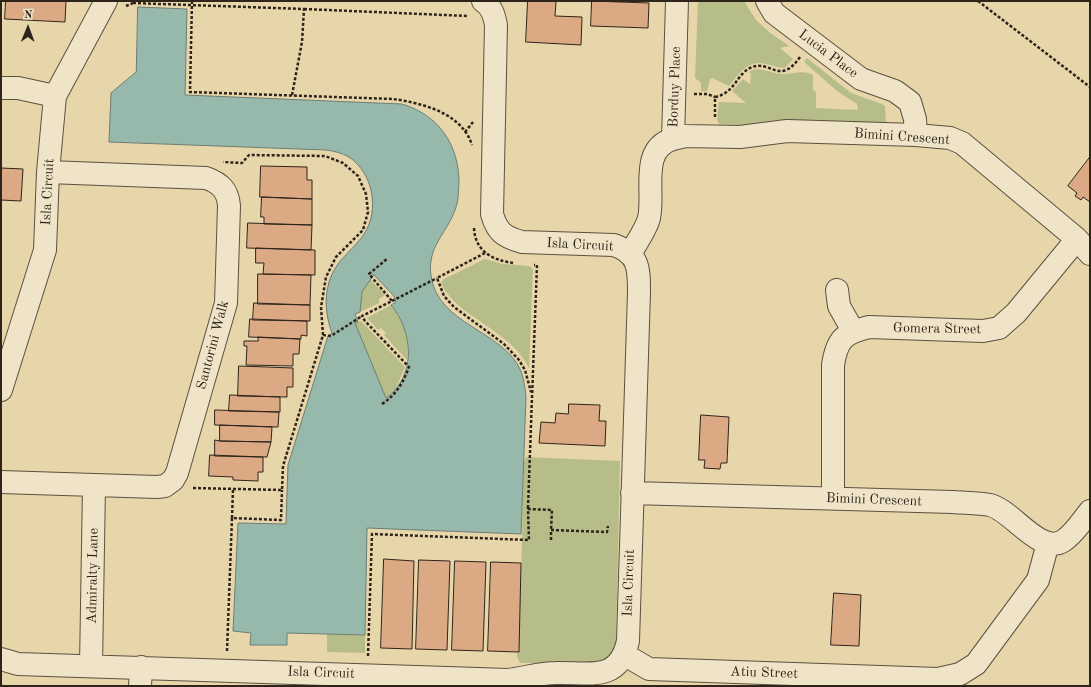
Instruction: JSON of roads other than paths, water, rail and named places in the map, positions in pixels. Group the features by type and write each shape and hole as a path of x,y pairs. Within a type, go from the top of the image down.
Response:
{"street":[{"name":"Isla Circuit","path":"1,390 45,250 48,172 55,96 106,1"},
{"name":"Borduy Place","path":"630,254 649,219 652,161 656,150 666,142 674,139 677,1"},
{"name":"Lucia Place","path":"767,1 774,13 861,79 896,92 910,102 915,119 916,135"},
{"name":"Isla Circuit","path":"1,659 18,664 91,666 141,676 242,670 289,672 314,679 531,681 555,672 594,674 608,671 618,664 625,655 628,641 639,275 638,266 630,254 623,248 614,245 522,242 508,238 500,232 495,224 492,214 496,26 494,15 489,6 478,9"},
{"path":"1,88 18,88 55,96"},
{"name":"Bimini Crescent","path":"674,139 685,136 740,137 787,131 916,135 950,138 962,143 1083,246"},
{"name":"Santorini Walk","path":"1,482 157,487 165,486 173,480 177,473 222,322 226,303 228,196 218,184 206,178 48,172"},
{"name":"Gomera Street","path":"853,331 869,327 983,331 1000,328 1083,246"},
{"path":"833,498 833,365 836,350 842,339 853,331 839,306 837,290"},
{"name":"Admiralty Lane","path":"91,666 94,486"},
{"name":"Bimini Crescent","path":"632,493 953,502 990,505 1006,513 1042,542 1048,544"},
{"path":"1048,544 1063,541 1090,511"},
{"name":"Atiu Street","path":"625,655 649,669 755,679 962,680 976,664 1030,592 1040,576 1048,544"}]}
